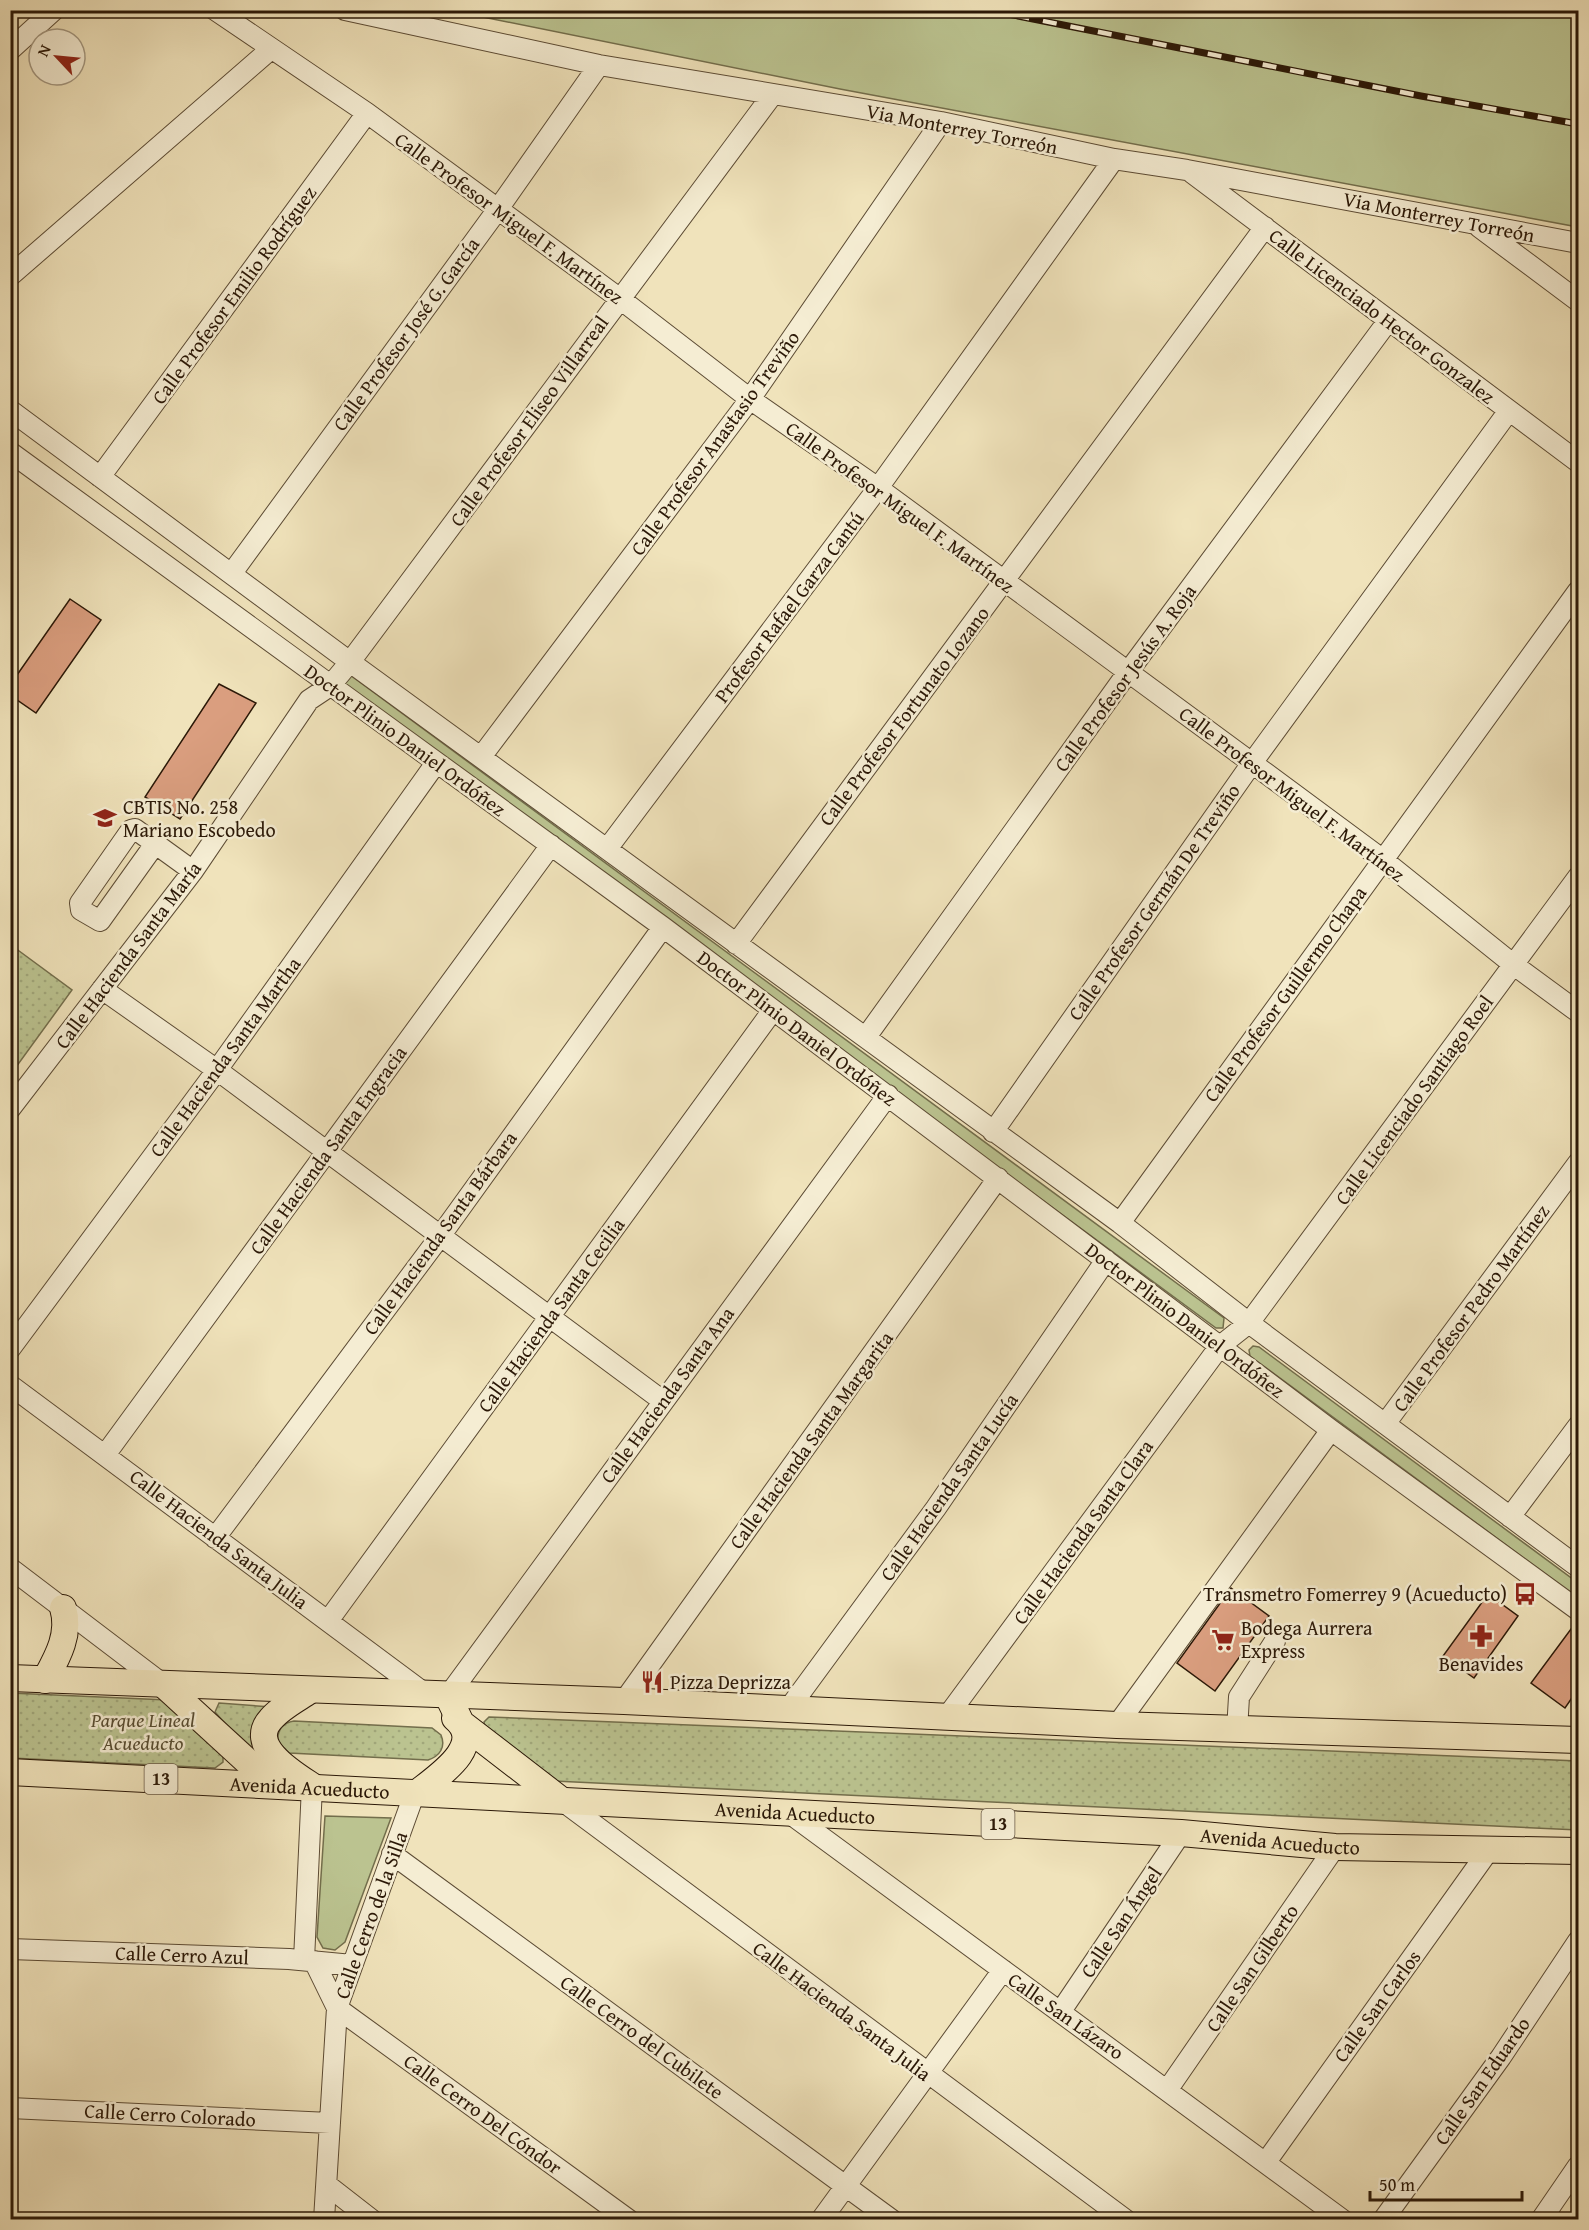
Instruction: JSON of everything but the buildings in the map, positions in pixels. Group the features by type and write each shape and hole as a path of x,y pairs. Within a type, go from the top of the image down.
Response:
{"main road":[{"path":"45,1680 63,1640 67,1620 63,1608"},
{"path":"10,1678 624,1701 787,1711 1237,1730 1578,1740"},
{"path":"164,1685 272,1785"},
{"path":"309,1691 272,1717 266,1725 265,1733 270,1752 279,1763 312,1786"},
{"path":"437,1695 461,1723 561,1800"},
{"path":"416,1792 453,1764 463,1750 466,1736 461,1723"},
{"name":"Avenida Acueducto","path":"10,1772 1181,1833 1335,1847 1578,1851"}],"street":[{"path":"10,50 54,10"},
{"name":"Calle Profesor Miguel F. Martínez","path":"215,10 367,113 619,298 750,399 878,488 1382,859 1514,966 1578,1012"},
{"name":"Via Monterrey Torreón","path":"345,10 599,65 941,122 1114,159 1187,170 1578,243"},
{"path":"10,276 271,49"},
{"name":"Calle Profesor José G. García","path":"232,573 498,209 599,65"},
{"name":"Calle Profesor Eliseo Villarreal","path":"330,686 773,94"},
{"name":"Calle Profesor Emilio Rodríguez","path":"100,477 367,113"},
{"name":"Calle Profesor Anastasio Treviño","path":"481,757 750,399 941,122"},
{"name":"Profesor Rafael Garza Cantú","path":"607,849 878,488 1114,159"},
{"name":"Calle Licenciado Hector Gonzalez","path":"1187,170 1508,412 1578,462"},
{"path":"1474,224 1578,300"},
{"name":"Calle Profesor Fortunato Lozano","path":"736,944 1265,227"},
{"name":"Calle Profesor Jesús A. Roja","path":"866,1037 1128,672 1388,321"},
{"name":"Doctor Plinio Daniel Ordóñez","path":"10,410 350,662 1120,1223 1249,1323 1578,1567"},
{"name":"Calle Profesor Germán De Treviño","path":"993,1132 1252,763 1508,412"},
{"name":"Doctor Plinio Daniel Ordóñez","path":"10,452 663,927 1331,1430 1578,1610"},
{"name":"Calle Profesor Guillermo Chapa","path":"1120,1223 1578,591"},
{"name":"Calle Hacienda Santa María","path":"10,1109 193,871 309,700 330,686"},
{"name":"Calle Hacienda Santa Martha","path":"10,1349 217,1070 436,763"},
{"path":"155,844 193,871"},
{"name":"Calle Hacienda Santa Engracia","path":"105,1455 551,845"},
{"name":"Calle Licenciado Santiago Roel","path":"1220,1346 1249,1323 1578,877"},
{"name":"Calle Hacienda Santa Bárbara","path":"215,1538 441,1234 663,927"},
{"path":"102,989 441,1234 663,1401"},
{"name":"Calle Hacienda Santa Cecilia","path":"328,1620 773,1010"},
{"name":"Calle Hacienda Santa Ana","path":"437,1695 663,1401 888,1095"},
{"name":"Calle Profesor Pedro Martínez","path":"1385,1424 1578,1163"},
{"name":"Calle Hacienda Santa Margarita","path":"624,1701 998,1178"},
{"name":"Calle Hacienda Santa Lucía","path":"787,1711 936,1508 1106,1260"},
{"name":"Calle Hacienda Santa Clara","path":"946,1718 1220,1346"},
{"name":"Calle Hacienda Santa Julia","path":"10,1384 215,1538 437,1695"},
{"path":"1510,1517 1578,1426"},
{"path":"1118,1725 1331,1430"},
{"path":"10,1568 164,1685"},
{"path":"1237,1730 1239,1697 1275,1641"},
{"path":"312,1786 309,1961 337,2008"},
{"name":"Calle Cerro de la Silla","path":"324,2220 337,2008 416,1792"},
{"name":"Calle Hacienda Santa Julia","path":"561,1800 1126,2220"},
{"name":"Calle San Lázaro","path":"789,1813 1168,2089 1343,2220"},
{"name":"Calle San Ángel","path":"1060,2011 1181,1833"},
{"name":"Calle San Gilberto","path":"1168,2089 1335,1847"},
{"name":"Calle San Carlos","path":"1266,2162 1489,1850"},
{"name":"Calle Cerro del Cubilete","path":"393,1854 892,2220"},
{"name":"Calle San Eduardo","path":"1383,2220 1501,2057 1578,1941"},
{"name":"Calle Cerro Azul","path":"10,1950 309,1961 352,1965"},
{"path":"821,2220 1003,1970"},
{"name":"Calle Cerro Del Cóndor","path":"337,2008 629,2220"},
{"name":"Calle Cerro Colorado","path":"10,2108 330,2123"},
{"path":"1541,2220 1578,2166"},
{"path":"327,2185 372,2220"}],"green space":[{"path":"453,11 1578,11 1578,227 840,89"},
{"path":"350,675 1224,1318 1223,1328 1216,1328 345,686 343,678"},
{"path":"11,945 72,990 11,1074"},
{"path":"1253,1346 1259,1347 1578,1583 1578,1598 1250,1356 1249,1350"},
{"name":"Parque Lineal Acueducto","path":"10,1693 168,1700 223,1755 223,1762 215,1768 11,1758"},
{"name":"Parque Lineal Acueducto","path":"219,1703 271,1707 259,1762 215,1712"},
{"path":"489,1717 1578,1761 1578,1830 554,1781 485,1727 484,1722"},
{"path":"294,1721 432,1728 441,1735 443,1743 439,1753 428,1760 289,1753 278,1742 278,1734 283,1725"},
{"path":"325,1816 391,1818 345,1942 335,1950 323,1948 317,1937"}],"railway":[{"path":"988,10 1421,96 1578,124"}],"place":[{"name":"CBTIS No. 258 Mariano Escobedo","path":"105,818"},
{"name":"Transmetro Fomerrey 9 (Acueducto)","path":"1525,1594"},
{"name":"Benavides","path":"1481,1636"},
{"name":"Bodega Aurrera Express","path":"1223,1640"},
{"name":"Pizza Deprizza","path":"652,1682"}]}
